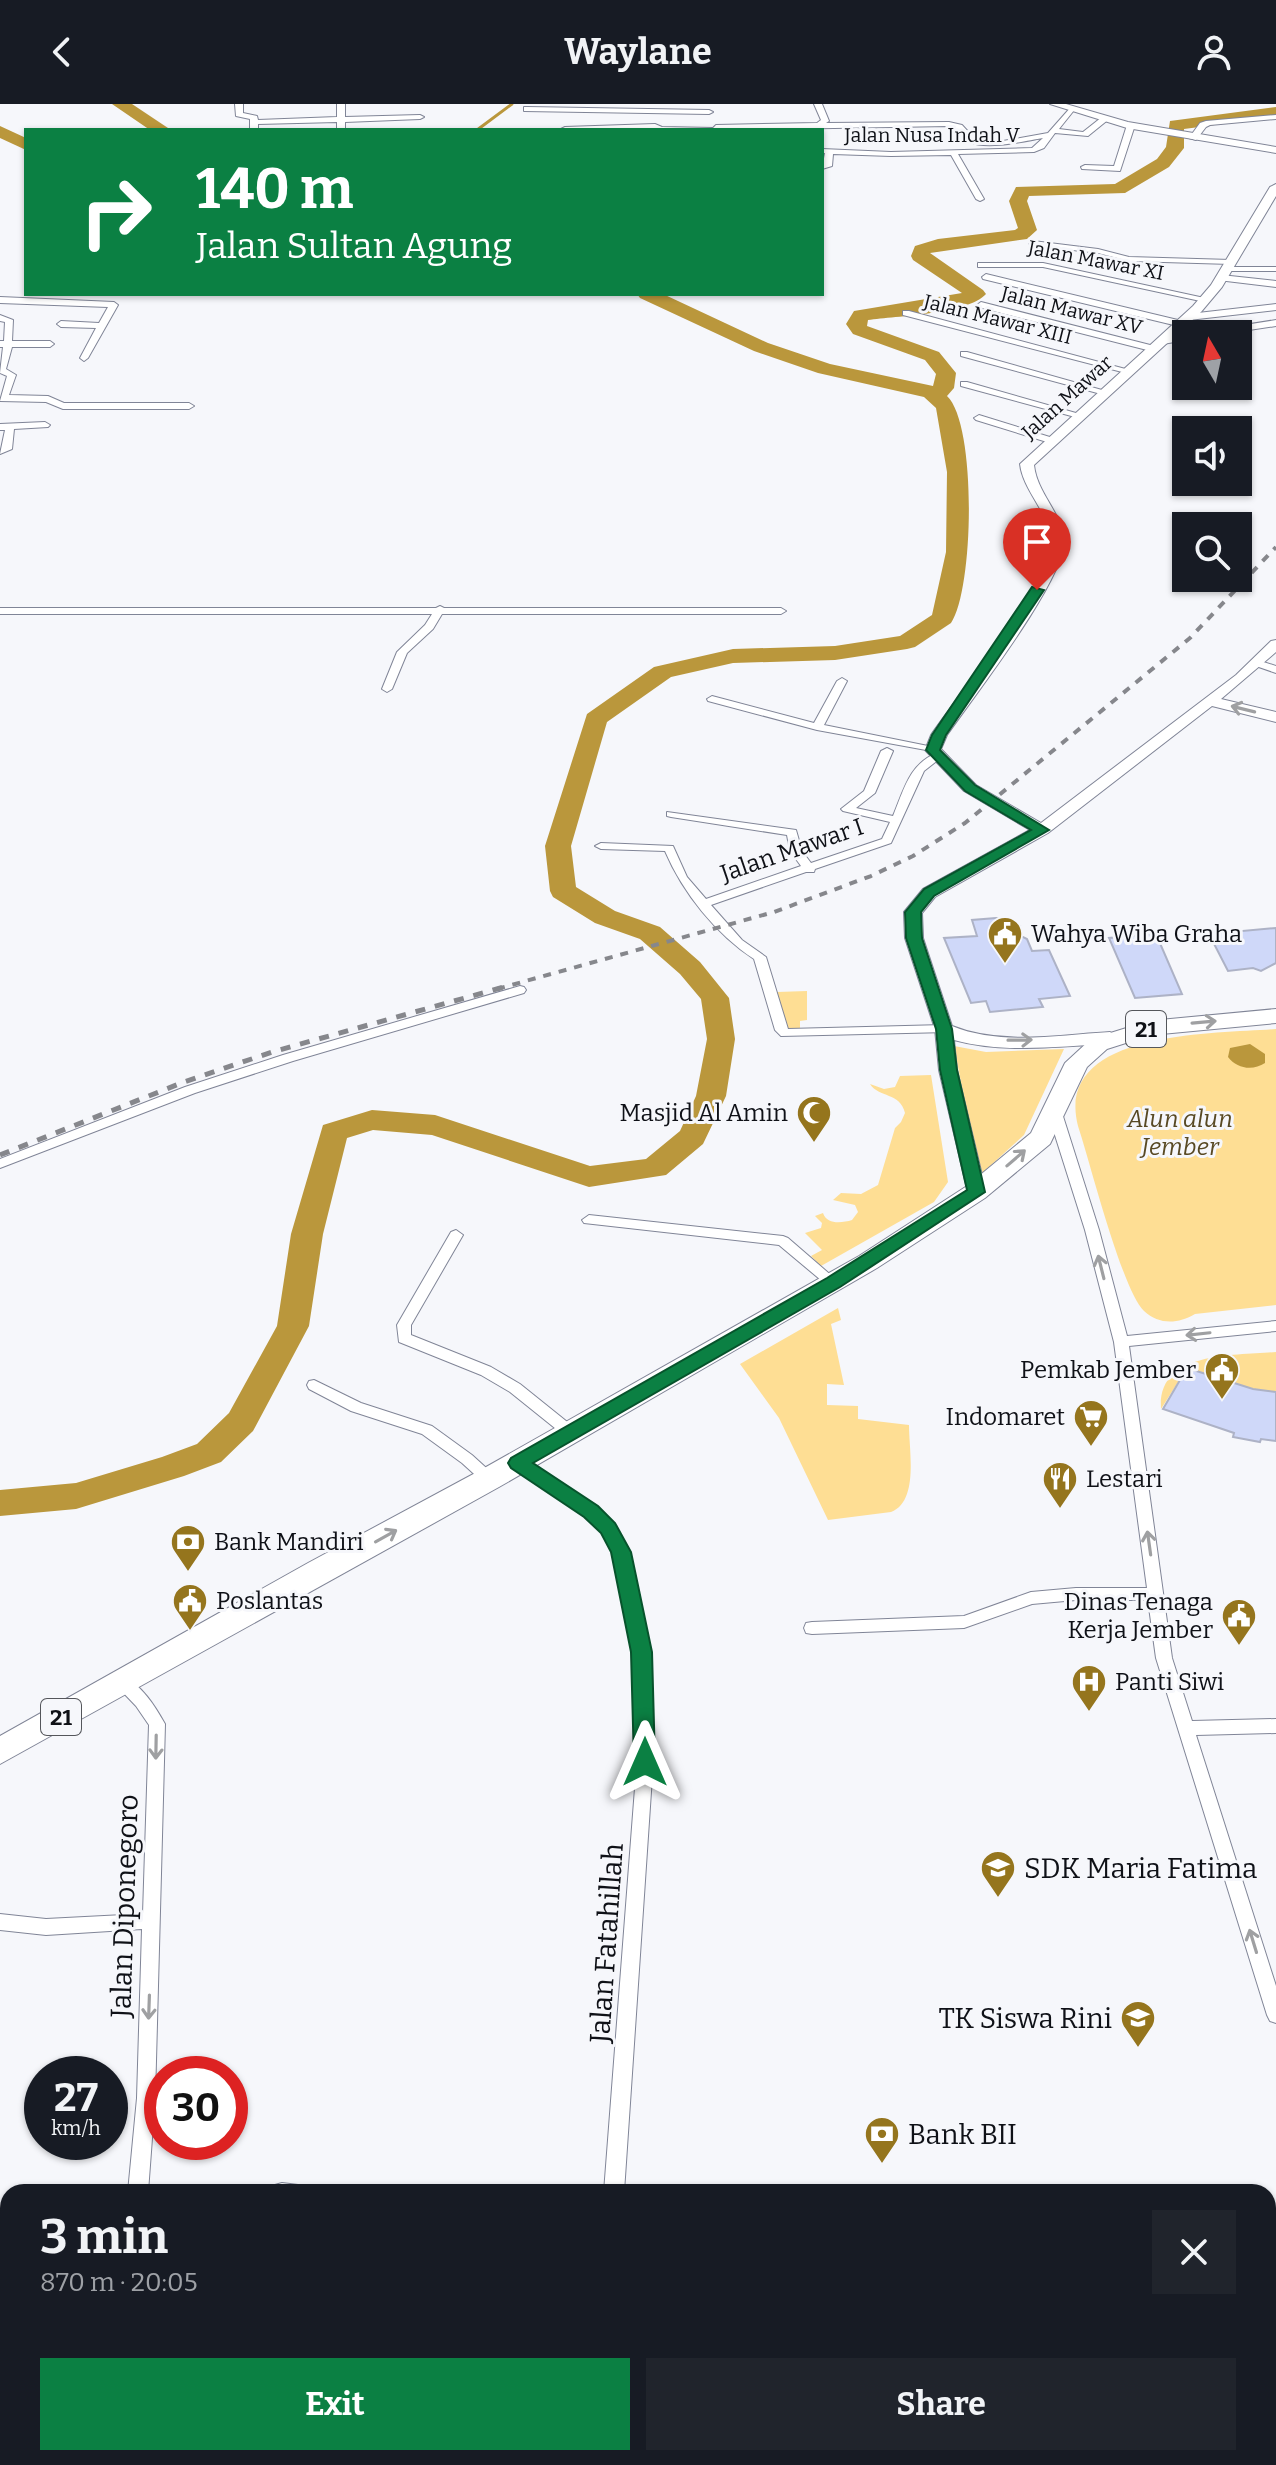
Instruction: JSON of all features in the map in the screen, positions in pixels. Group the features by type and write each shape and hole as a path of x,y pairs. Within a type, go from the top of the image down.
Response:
{"highway":[{"name":"21","path":"0,1751 571,1433 833,1283 976,1192 1041,1138 1077,1063 1110,1038 1171,1025 1276,1016"}],"street":[{"path":"239,104 239,114 254,118 255,126 290,121 420,117"},
{"path":"341,104 341,128"},
{"path":"818,104 825,121 820,123"},
{"path":"1055,104 1163,132 1276,150"},
{"path":"527,109 613,106 708,108 716,128"},
{"path":"1191,137 1203,125 1276,108"},
{"name":"Jalan Nusa Indah V","path":"826,152 1034,150 1071,109"},
{"path":"1257,114 1276,117"},
{"path":"733,128 820,123 956,125 970,140 1003,143 1051,133 1085,134 1105,119"},
{"path":"1085,167 1117,169 1131,125"},
{"path":"595,128 659,128"},
{"path":"953,152 980,199"},
{"name":"Jalan Mawar","path":"1190,320 1226,270 1276,187"},
{"path":"1033,243 1098,251 1129,259 1226,270 1276,269"},
{"name":"Jalan Mawar XI","path":"981,265 1043,265 1205,299"},
{"path":"1226,270 1276,284"},
{"path":"986,277 1172,323"},
{"path":"84,358 119,296"},
{"path":"0,300 68,298 114,305"},
{"name":"Jalan Mawar XV","path":"981,305 1159,345"},
{"path":"1214,320 1276,307"},
{"name":"Jalan Mawar XIII","path":"906,313 1129,371"},
{"path":"0,318 9,320 0,370 12,375 2,398 48,399 63,406 189,406"},
{"path":"1252,327 1276,323"},
{"path":"61,324 103,326"},
{"name":"Jalan Mawar","path":"935,753 939,735 1037,590 1058,551 1058,538 1027,476 1027,464 1104,392 1172,336"},
{"path":"4,344 50,344"},
{"path":"964,354 1104,392"},
{"path":"964,384 1078,415"},
{"path":"979,418 1050,440"},
{"path":"0,451 7,449 5,427 45,425"},
{"path":"387,689 402,652 429,627 440,609"},
{"path":"0,611 781,611"},
{"path":"976,1192 948,1070 944,1029 914,938 913,912 929,893 1042,830 1211,701 1276,644"},
{"path":"1257,663 1276,670"},
{"path":"817,727 842,681"},
{"path":"712,699 817,727 935,753 970,788 1042,830"},
{"path":"1211,701 1276,717"},
{"path":"887,751 869,793 847,809 897,820"},
{"name":"Jalan Mawar I","path":"705,903 810,870 887,841 919,769 935,753"},
{"path":"671,814 792,832 793,846 810,870"},
{"path":"601,846 667,847 682,878 738,943 760,957 781,1030 785,1033 944,1029 968,1038 998,1041 1110,1038"},
{"path":"0,1164 190,1090 520,990"},
{"path":"1054,1110 1092,1230 1121,1342 1164,1658 1276,2015"},
{"path":"589,1220 783,1241 833,1283"},
{"path":"456,1235 404,1325 404,1338 486,1371 515,1388 571,1433"},
{"path":"1121,1342 1276,1326"},
{"path":"314,1385 356,1407 427,1430 489,1479"},
{"name":"Jalan Fatahillah","path":"517,1463 591,1511 608,1528 621,1552 642,1652 645,1762 615,2184"},
{"path":"812,1628 964,1622 1031,1598 1076,1594 1156,1594"},
{"name":"Jalan Diponegoro","path":"122,1683 151,1711 157,1724 146,2098 139,2184"},
{"path":"1187,1728 1276,1726"},
{"path":"0,1922 46,1927 152,1921"}],"green space":[{"path":"807,991 807,1020 800,1021 800,1028 786,1028 777,992"},
{"name":"Alun alun Jember","path":"1276,1029 1276,1305 1195,1314 1175,1321 1156,1319 1144,1311 1135,1298 1117,1253 1078,1126 1077,1094 1090,1071 1114,1054 1146,1043 1181,1036"},
{"path":"954,1046 986,1052 1064,1049 1024,1135 979,1176"},
{"path":"931,1075 948,1182 934,1202 821,1266 811,1256 822,1250 805,1233 821,1228 822,1223 815,1216 823,1213 831,1221 852,1220 858,1212 855,1205 833,1200 841,1193 861,1194 878,1185 895,1128 905,1113 899,1102 870,1084 884,1089 895,1087 900,1076"},
{"path":"838,1308 841,1320 831,1324 844,1385 827,1384 827,1405 858,1406 858,1419 909,1425 910,1474 906,1497 891,1512 828,1520 779,1418 740,1364"},
{"path":"1276,1352 1276,1392 1253,1389 1187,1368 1161,1409 1163,1390 1172,1376 1185,1366 1221,1356"}],"shaded area":[{"path":"1250,1044 1265,1054 1265,1063 1245,1068 1228,1057 1230,1048"}],"building":[{"name":"Wahya Wiba Graha","path":"996,918 1019,926 1011,931 1027,939 1032,951 1049,950 1070,996 1039,999 1043,1007 990,1012 986,1001 971,1003 944,938 977,936 972,920"},
{"path":"1276,928 1276,963 1261,971 1253,968 1228,971 1209,934"},
{"path":"1156,934 1182,994 1135,998 1109,938"},
{"name":"Pemkab Jember","path":"1187,1368 1253,1389 1276,1392 1276,1441 1261,1439 1260,1442 1233,1437 1234,1433 1163,1409"}],"waterway":[{"path":"120,104 159,128"},
{"path":"480,128 512,104"},
{"path":"934,395 944,388 946,373 932,356 860,330 856,324 861,315 962,301 976,294 920,256 922,250 938,245 1020,235 1028,230 1018,201 1022,191 1119,189 1163,163 1175,148 1176,125 1276,112"},
{"path":"0,131 24,144"},
{"path":"651,296 761,347 825,369 934,395"},
{"path":"0,1503 76,1496 172,1467 209,1453 241,1422 293,1326 307,1234 334,1132 372,1120 435,1125 589,1177 655,1168 692,1137 711,1096 721,1039 715,998 690,968 650,933 605,917 563,891 558,846 596,719 663,672 733,656 835,653 907,642 943,618 957,552 958,472 946,406 934,395"}],"railway":[{"path":"497,989 774,912 871,876 913,856 965,823 1190,638 1276,547"},
{"path":"0,1155 184,1082 272,1052 504,987"}],"place":[{"name":"Wahya Wiba Graha","path":"1005,965"},
{"name":"Masjid Al Amin","path":"814,1144"},
{"name":"Pemkab Jember","path":"1222,1401"},
{"name":"Indomaret","path":"1091,1448"},
{"name":"Lestari","path":"1060,1510"},
{"name":"Bank Mandiri","path":"188,1573"},
{"name":"Poslantas","path":"190,1632"},
{"name":"Dinas Tenaga Kerja Jember","path":"1239,1647"},
{"name":"Panti Siwi","path":"1089,1713"},
{"name":"SDK Maria Fatima","path":"998,1899"},
{"name":"TK Siswa Rini","path":"1138,2049"},
{"name":"Bank BII","path":"882,2165"}],"route":[{"path":"645,1762 642,1652 621,1552 608,1528 591,1511 517,1463 833,1283 976,1192 948,1070 944,1029 914,938 913,912 929,893 1042,830 970,788 933,750 939,735 1037,590"}]}
